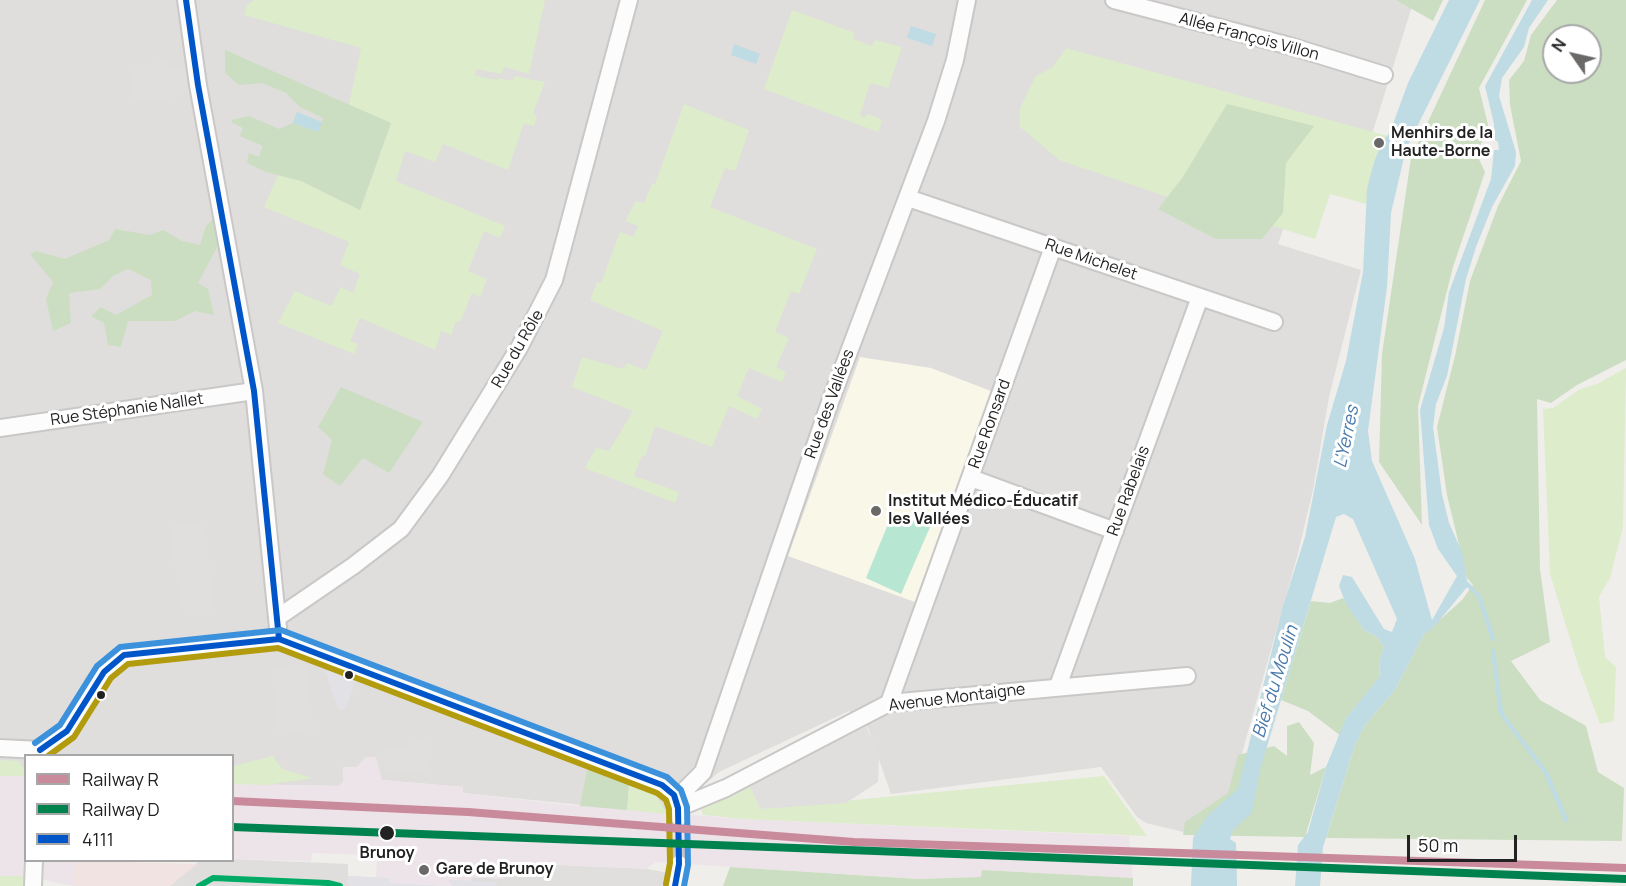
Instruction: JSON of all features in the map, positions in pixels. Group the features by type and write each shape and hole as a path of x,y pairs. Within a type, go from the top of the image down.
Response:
{"street":[{"path":"186,0 198,85 254,392 279,639"},
{"name":"Rue du Rôle","path":"277,618 353,566 401,529 440,476 514,357 554,280 629,0"},
{"name":"Rue des Vallées","path":"678,808 703,772 830,402 908,198 948,83 967,0"},
{"name":"Allée François Villon","path":"1114,0 1290,46 1384,75"},
{"name":"Rue Michelet","path":"908,198 1274,322"},
{"name":"Rue Ronsard","path":"889,703 1053,247"},
{"name":"Rue Rabelais","path":"1058,686 1200,297"},
{"name":"Rue Stéphanie Nallet","path":"0,428 254,392"},
{"path":"971,478 1115,531"},
{"path":"0,747 40,753 67,730 104,672 124,655 279,639 649,779 671,791 678,808"},
{"name":"Avenue Montaigne","path":"678,808 726,788 889,703 1187,676"},
{"path":"696,780 726,788"},
{"path":"33,886 34,862"},
{"path":"675,886 679,864"}],"shaded area":[{"path":"0,0 1414,0 1372,134 1320,124 1278,244 1361,270 1329,397 1313,490 1298,553 1232,789 1192,834 1146,823 1137,817 1101,767 891,794 868,728 849,711 719,772 670,814 463,793 463,787 382,780 357,767 339,786 234,784 234,754 24,754 24,776 0,776"},
{"path":"168,61 169,69 189,66 194,98 185,95 134,103 129,67"},
{"name":"Institut Médico-Éducatif les Vallées","path":"860,357 931,368 991,391 915,602 788,556"},
{"path":"205,522 213,609 181,609 169,527"},
{"path":"306,664 314,734 304,735 303,732 279,735 271,668"},
{"path":"327,668 356,680 346,708 339,711 325,672"},
{"path":"866,726 879,755 878,782 846,803 760,809 749,784"},
{"path":"416,737 433,745 427,773 384,772 385,746 410,747"},
{"path":"365,757 376,757 382,780 463,787 463,793 569,805 744,819 1129,836 1133,878 982,870 982,877 918,879 656,862 646,869 516,863 515,875 505,875 504,879 472,877 471,881 448,880 453,886 444,886 389,883 389,878 376,877 377,860 367,859 366,855 312,853 311,861 234,859 234,784 339,786 343,782 343,767 357,767"},
{"path":"0,776 24,776 24,862 75,862 73,886 24,876 0,876"},
{"path":"234,859 348,864 348,876 389,878 389,883 444,886 170,886 198,862 234,862"},
{"path":"75,862 197,864 170,886 73,886"},
{"path":"516,863 646,869 669,873 665,886 453,886 447,880 471,880 471,877 504,879 504,875"},
{"path":"546,865 646,869 661,872 657,886 501,886 507,880 542,881"},
{"path":"348,876 389,878 389,883 444,886 349,886 346,881"},
{"path":"447,880 498,882 496,886 453,886"}],"green space":[{"path":"255,0 545,0 529,74 504,67 502,74 476,69 475,76 513,81 514,76 545,82 533,113 537,117 534,126 524,123 508,170 443,144 435,162 405,151 396,181 505,226 500,238 484,231 468,271 487,279 480,297 472,293 460,322 456,321 451,335 441,331 435,350 360,318 350,341 358,344 354,354 278,323 295,291 331,306 341,287 353,293 360,274 340,265 349,242 264,207 278,175 301,181 360,210 391,123 349,105 361,48 244,15 248,4"},
{"path":"1396,0 1443,0 1433,21"},
{"path":"1485,0 1527,0 1479,88 1489,129 1476,153 1485,172 1453,267 1418,406 1422,525 1379,462 1382,354 1411,158"},
{"path":"1557,0 1626,0 1626,360 1577,385 1551,403 1537,399 1540,569 1550,642 1511,661 1540,700 1586,726 1598,772 1624,788 1622,841 1326,838 1355,745 1365,725 1395,690 1424,634 1462,600 1473,585 1467,578 1447,495 1437,427 1455,356 1470,281 1498,206 1521,161 1510,105 1509,80 1524,61 1531,35"},
{"path":"792,10 855,33 853,39 872,46 875,40 902,47 888,88 870,83 860,115 864,118 867,114 879,118 882,122 878,132 764,89"},
{"path":"1066,48 1388,136 1382,143 1374,162 1366,204 1330,194 1315,239 1273,226 1253,226 1059,160 1019,126 1020,108 1036,76 1053,67"},
{"path":"225,50 391,123 360,210 301,181 266,172 247,163 249,153 259,157 263,146 240,136 243,128 231,122 232,120 249,116 279,129 293,123 318,132 323,118 300,107 286,93 262,83 239,85 225,73"},
{"path":"684,104 749,130 735,171 725,168 710,207 817,249 799,294 791,291 775,332 789,338 776,367 786,372 782,382 749,368 737,396 762,409 757,419 729,406 712,447 655,426 645,456 642,455 634,476 679,492 675,503 585,468 596,448 609,451 633,411 572,387 582,357 623,369 627,363 646,370 663,331 590,300 597,282 601,283 620,232 633,237 638,226 625,221 636,201 644,203 652,184 655,184"},
{"path":"1227,104 1314,126 1286,163 1283,213 1262,239 1216,239 1158,209 1183,177"},
{"path":"214,218 222,238 198,283 208,289 214,315 195,311 175,321 128,321 121,347 108,345 104,323 91,316 101,307 116,315 152,295 151,280 128,269 113,276 100,289 69,293 71,323 53,331 46,299 53,282 30,254 36,251 65,259 109,240 115,229 150,235 163,230 182,241 200,245 206,226"},
{"path":"1626,368 1623,527 1610,578 1599,597 1605,657 1616,667 1614,721 1600,724 1579,668 1550,574 1543,409 1553,408 1580,389 1597,384"},
{"path":"341,387 423,422 389,473 363,458 340,486 323,474 332,440 318,427"},
{"path":"893,512 930,527 901,594 866,578"},
{"path":"1343,598 1364,630 1377,637 1384,647 1379,662 1380,677 1346,718 1341,736 1308,711 1281,700 1311,601 1330,603"},
{"path":"1299,722 1314,743 1310,775 1326,767 1305,837 1183,835 1185,822 1228,793 1238,755 1274,746 1287,756 1287,726"},
{"path":"273,756 282,769 312,778 267,785 234,784 234,766"},
{"path":"0,760 19,761 24,768 24,776 0,776"},
{"path":"588,765 629,780 627,810 580,806"},
{"path":"1104,776 1147,836 744,819 703,815 701,810 749,784 760,809"},
{"path":"629,780 656,795 667,814 627,810"},
{"path":"730,867 918,879 981,877 982,870 1133,878 1133,886 723,886"},
{"path":"0,876 24,876 24,886 0,886"}],"water":[{"path":"1449,0 1480,0 1406,149 1391,213 1387,287 1368,431 1372,461 1415,559 1432,620 1457,576 1438,549 1429,525 1420,410 1444,328 1449,292 1491,179 1494,150 1499,150 1498,142 1494,139 1494,124 1485,86 1532,0 1548,0 1529,28 1524,47 1502,78 1499,96 1516,152 1515,166 1492,207 1476,247 1466,279 1447,376 1436,404 1433,427 1442,494 1449,523 1462,552 1468,586 1433,628 1424,634 1395,690 1365,725 1355,745 1323,847 1320,886 1295,886 1298,845 1308,832 1326,767 1346,718 1380,676 1379,662 1384,647 1377,637 1364,630 1346,604 1339,586 1343,575 1352,577 1384,629 1392,632 1397,619 1353,519 1344,514 1336,517 1260,770 1252,813 1233,830 1230,839 1236,843 1237,886 1191,886 1193,838 1208,815 1238,789 1282,609 1305,537 1327,425 1346,361 1363,272 1367,189 1374,162 1382,143 1390,132 1408,83"},
{"path":"911,26 936,34 932,46 907,38"},
{"path":"734,44 760,54 756,64 731,55"},
{"path":"297,112 322,122 318,132 293,123"}],"waterway":[{"path":"1465,582 1479,596 1493,639"},
{"path":"1493,651 1501,713 1546,773 1566,820"}],"tunnel":[{"path":"679,817 679,864"}],"rail line":[{"name":"R","path":"234,801 468,812 854,842 1626,868"},
{"name":"D","path":"234,827 1626,879"}],"transit line":[{"name":"4111","path":"186,0 198,85 254,391 279,639"},
{"path":"35,743 60,725 97,666 120,647 281,630 667,777 681,790 687,807 688,865 684,886"},
{"name":"4111","path":"40,750 67,731 104,672 124,655 279,639 662,785 674,795 678,808 679,864 675,886"},
{"path":"51,754 74,737 111,678 128,664 278,648 657,793 666,800 669,809 670,863 666,884"},
{"path":"199,886 213,878 328,883 340,886"}],"place":[{"name":"Menhirs de la Haute-Borne","path":"1379,143"},
{"name":"Institut Médico-Éducatif les Vallées","path":"876,511"},
{"name":"Brunoy","path":"387,833"},
{"name":"Gare de Brunoy","path":"424,870"}],"water label":[{"name":"L'Yerres","path":"1347,437"},
{"name":"Bief du Moulin","path":"1276,682"}]}
